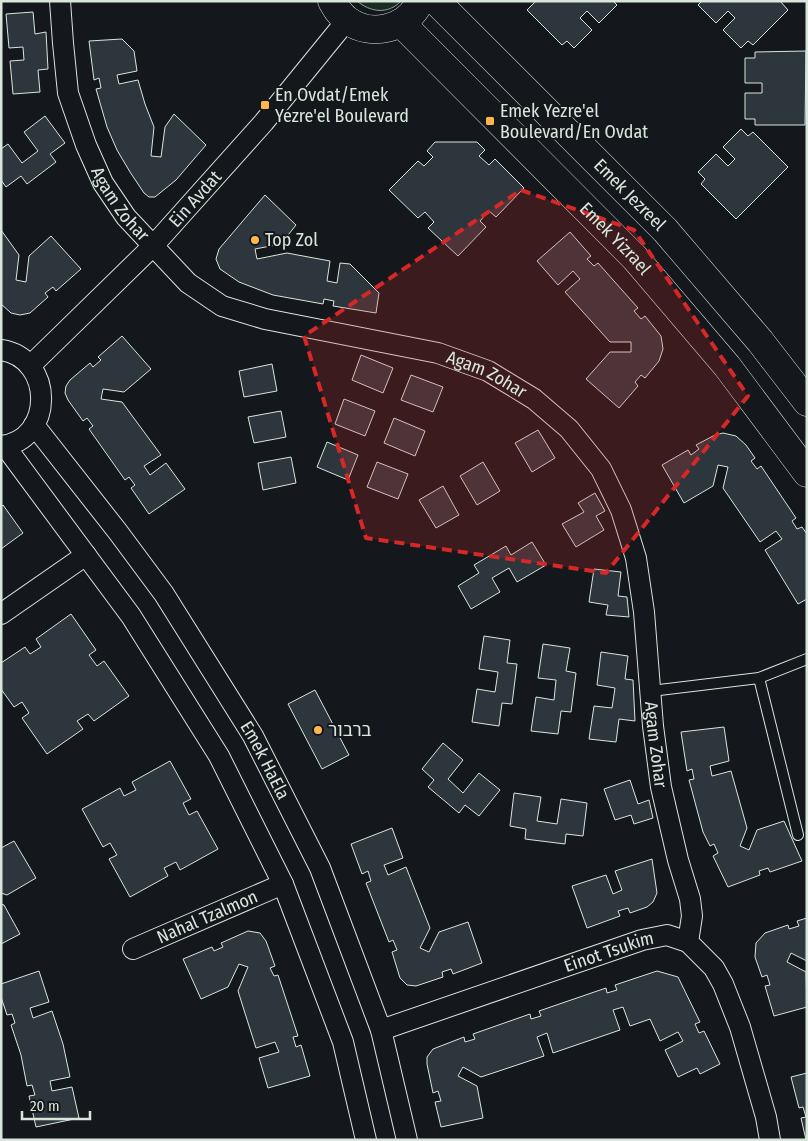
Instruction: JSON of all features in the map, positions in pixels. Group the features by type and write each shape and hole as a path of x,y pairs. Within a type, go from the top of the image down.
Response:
{"main road":[{"path":"339,10 360,26 373,30 388,28 401,23 414,12 420,1"},
{"name":"Emek Jezreel","path":"436,1 665,230 760,341 807,402"},
{"name":"Emek Yizrael","path":"401,23 635,258 727,366 807,472"}],"street":[{"name":"Agam Zohar","path":"60,1 68,93 86,145 103,183 121,210 188,283 222,306 265,320 438,352 488,371 534,399 569,429 601,469 621,510 636,558 644,612 653,726 661,787 678,860 690,899 692,916 688,942"},
{"name":"Ein Avdat","path":"30,366 154,246 264,122 339,10"},
{"path":"1,350 14,354 30,366 38,379 42,395 41,410 34,425 22,438 3,446 131,616 219,756 283,884 343,1042 366,1140"},
{"name":"Emek HaEla","path":"34,425 164,594 253,736 320,868 381,1030 407,1140"},
{"path":"1,614 86,555"},
{"name":"Nahal Tzalmon","path":"132,949 283,884"},
{"name":"Einot Tsukim","path":"381,1030 642,940 667,935 688,942 714,968 723,984 740,1027 766,1117 770,1140"}],"lane":[{"path":"651,691 759,678 807,659"},
{"path":"759,678 798,835"}],"highlighted area":[{"path":"521,190 634,230 748,396 606,573 366,538 304,336"}],"green space":[{"path":"357,1 401,1 385,10 373,10"}],"building":[{"path":"536,1 613,1 617,5 599,23 587,11 580,18 592,30 574,48 567,41 562,45 527,10"},
{"path":"702,1 780,1 788,10 753,45 748,41 741,48 723,30 735,18 728,11 716,23 698,5"},
{"path":"33,12 35,34 46,32 48,69 38,70 40,92 13,94 10,61 24,60 23,47 9,48 6,14"},
{"path":"122,39 134,51 137,71 117,75 119,84 138,80 154,127 151,156 161,157 165,127 174,114 206,145 176,180 155,197 149,197 144,193 117,150 107,127 96,89 101,88 99,78 94,80 89,41"},
{"path":"806,51 805,125 755,125 755,119 745,119 745,93 762,93 762,83 745,83 745,58 755,58 755,52"},
{"path":"45,116 65,143 50,154 56,162 27,184 21,176 6,187 1,180 1,149 8,144 22,163 38,151 24,132"},
{"path":"741,129 748,136 753,132 788,167 736,219 701,184 705,179 698,172 716,154 728,166 735,159 723,147"},
{"path":"435,142 477,142 485,150 479,156 489,165 495,159 524,188 496,217 489,211 480,221 486,227 458,256 428,228 434,222 425,212 418,218 389,190 418,161 424,166 433,157 427,151"},
{"path":"265,195 296,225 281,244 255,249 257,259 287,253 330,261 327,281 337,283 340,263 350,264 379,293 376,313 333,306 334,301 324,299 323,304 273,295 239,282 220,269 216,259 219,249"},
{"path":"1,230 19,255 16,280 26,282 29,256 51,236 81,269 56,291 53,287 45,293 48,297 30,313 20,315 11,313 1,304"},
{"path":"570,232 591,256 587,259 594,266 598,263 638,308 634,311 641,319 645,316 661,336 663,349 659,361 645,378 641,375 635,382 638,386 619,408 586,379 610,352 631,352 631,342 610,342 565,292 580,279 573,271 558,285 537,261"},
{"path":"122,336 151,369 124,392 103,389 101,399 122,402 161,455 144,466 150,475 166,463 185,489 149,514 131,488 135,485 129,477 125,480 89,429 93,426 87,418 83,421 65,393 66,386 70,380 90,363 93,367 101,360 98,357"},
{"path":"361,355 393,368 383,393 352,380"},
{"path":"272,364 277,391 244,397 239,371"},
{"path":"411,375 443,387 433,412 401,400"},
{"path":"344,399 375,411 365,436 335,424"},
{"path":"281,411 286,437 254,443 248,417"},
{"path":"394,418 425,431 415,456 384,443"},
{"path":"538,430 555,458 532,472 515,443"},
{"path":"723,433 736,436 746,445 755,458 751,461 757,469 761,466 796,518 792,521 797,529 802,527 807,534 807,599 798,604 765,550 782,539 776,531 760,542 723,488 728,467 718,465 713,486 684,503 662,465 688,450 691,455 699,449 696,445"},
{"path":"327,442 358,455 348,480 317,467"},
{"path":"291,457 296,483 263,490 258,463"},
{"path":"377,462 408,474 398,499 367,487"},
{"path":"483,462 500,491 477,505 460,476"},
{"path":"443,486 459,515 436,528 419,500"},
{"path":"595,493 605,511 596,516 604,530 576,547 562,524 584,512 578,503"},
{"path":"3,505 23,533 1,549 1,507"},
{"path":"532,542 546,565 517,582 509,568 492,578 500,592 471,609 458,586 479,573 474,565 506,546 511,555"},
{"path":"594,569 621,572 618,596 627,597 629,617 606,615 608,605 589,602"},
{"path":"71,614 96,650 89,655 97,666 104,661 129,696 94,721 88,714 77,721 83,729 47,754 22,718 29,713 22,702 14,707 1,689 1,663 25,647 30,654 41,647 36,639"},
{"path":"484,636 510,640 507,663 517,664 512,704 502,703 499,726 472,722 477,689 495,692 498,672 479,669"},
{"path":"543,644 570,648 566,671 576,673 571,712 561,711 558,734 531,731 536,697 554,700 556,680 538,678"},
{"path":"601,652 628,656 625,679 633,680 635,721 619,719 616,742 589,739 594,706 612,708 615,688 597,685"},
{"name":"ברבור","path":"315,690 349,755 322,769 288,704"},
{"path":"724,727 729,761 710,766 712,776 731,771 747,828 740,846 749,850 757,830 784,821 802,861 770,872 768,868 759,871 760,875 728,887 713,856 718,853 714,844 710,846 703,832 689,780 694,779 692,769 687,771 681,732"},
{"path":"443,743 463,760 448,779 463,793 479,773 500,790 479,816 465,805 459,813 428,787 434,780 422,769"},
{"path":"170,761 191,799 183,803 189,815 197,811 218,849 180,870 176,862 164,868 168,876 130,897 109,859 117,855 110,843 103,847 82,809 120,788 124,796 136,790 132,782"},
{"path":"630,780 638,804 649,800 653,818 634,824 631,815 615,820 604,789"},
{"path":"514,793 541,797 537,821 557,824 561,799 587,803 583,836 566,834 565,844 525,839 526,829 510,826"},
{"path":"392,828 403,858 384,865 388,875 406,867 430,928 420,948 429,952 439,932 468,922 482,963 453,974 451,969 442,972 443,977 416,986 407,985 400,978 392,952 397,950 393,940 389,942 366,883 371,881 368,871 362,874 351,844"},
{"path":"14,841 36,878 7,895 1,893 1,848"},
{"path":"652,859 657,893 653,902 647,907 630,913 628,908 618,911 620,916 587,928 572,886 606,875 613,894 622,890 615,871"},
{"path":"1,904 4,905 20,934 1,944"},
{"path":"807,918 807,961 791,953 787,962 806,972 807,1007 774,1016 765,986 770,985 767,975 762,977 755,957 756,943 765,933 788,925 789,929 799,926 797,921"},
{"path":"248,931 260,933 266,941 275,966 270,968 274,976 278,975 298,1036 293,1037 296,1047 301,1045 310,1076 268,1088 259,1058 279,1052 275,1042 256,1048 238,991 248,967 239,964 228,987 201,999 183,959 212,947 214,951 223,947 221,943"},
{"path":"39,971 49,1002 30,1008 33,1018 52,1011 63,1044 70,1077 50,1081 52,1091 72,1087 79,1118 36,1127 29,1096 35,1095 32,1085 27,1086 21,1055 11,1025 15,1023 12,1014 7,1015 1,997 1,984"},
{"path":"657,971 678,977 700,1022 695,1024 699,1033 704,1031 720,1064 700,1074 697,1068 678,1077 665,1050 683,1041 678,1032 660,1041 650,1019 630,1026 623,1007 613,1010 620,1030 553,1053 547,1033 537,1037 544,1056 481,1077 463,1067 458,1076 477,1086 483,1118 441,1127 435,1102 441,1101 438,1091 433,1093 427,1064 427,1057 433,1049 464,1037 465,1042 475,1039 473,1034 530,1014 531,1019 541,1016 539,1011 606,988 607,993 617,990 615,985"},
{"path":"807,1073 806,1140 801,1118 806,1117 803,1107 799,1108 791,1077"}],"place":[{"name":"En Ovdat/Emek Yezre'el Boulevard","path":"265,105"},
{"name":"Emek Yezre'el Boulevard/En Ovdat","path":"490,121"},
{"name":"Top Zol","path":"255,240"},
{"name":"ברבור","path":"318,730"}]}
